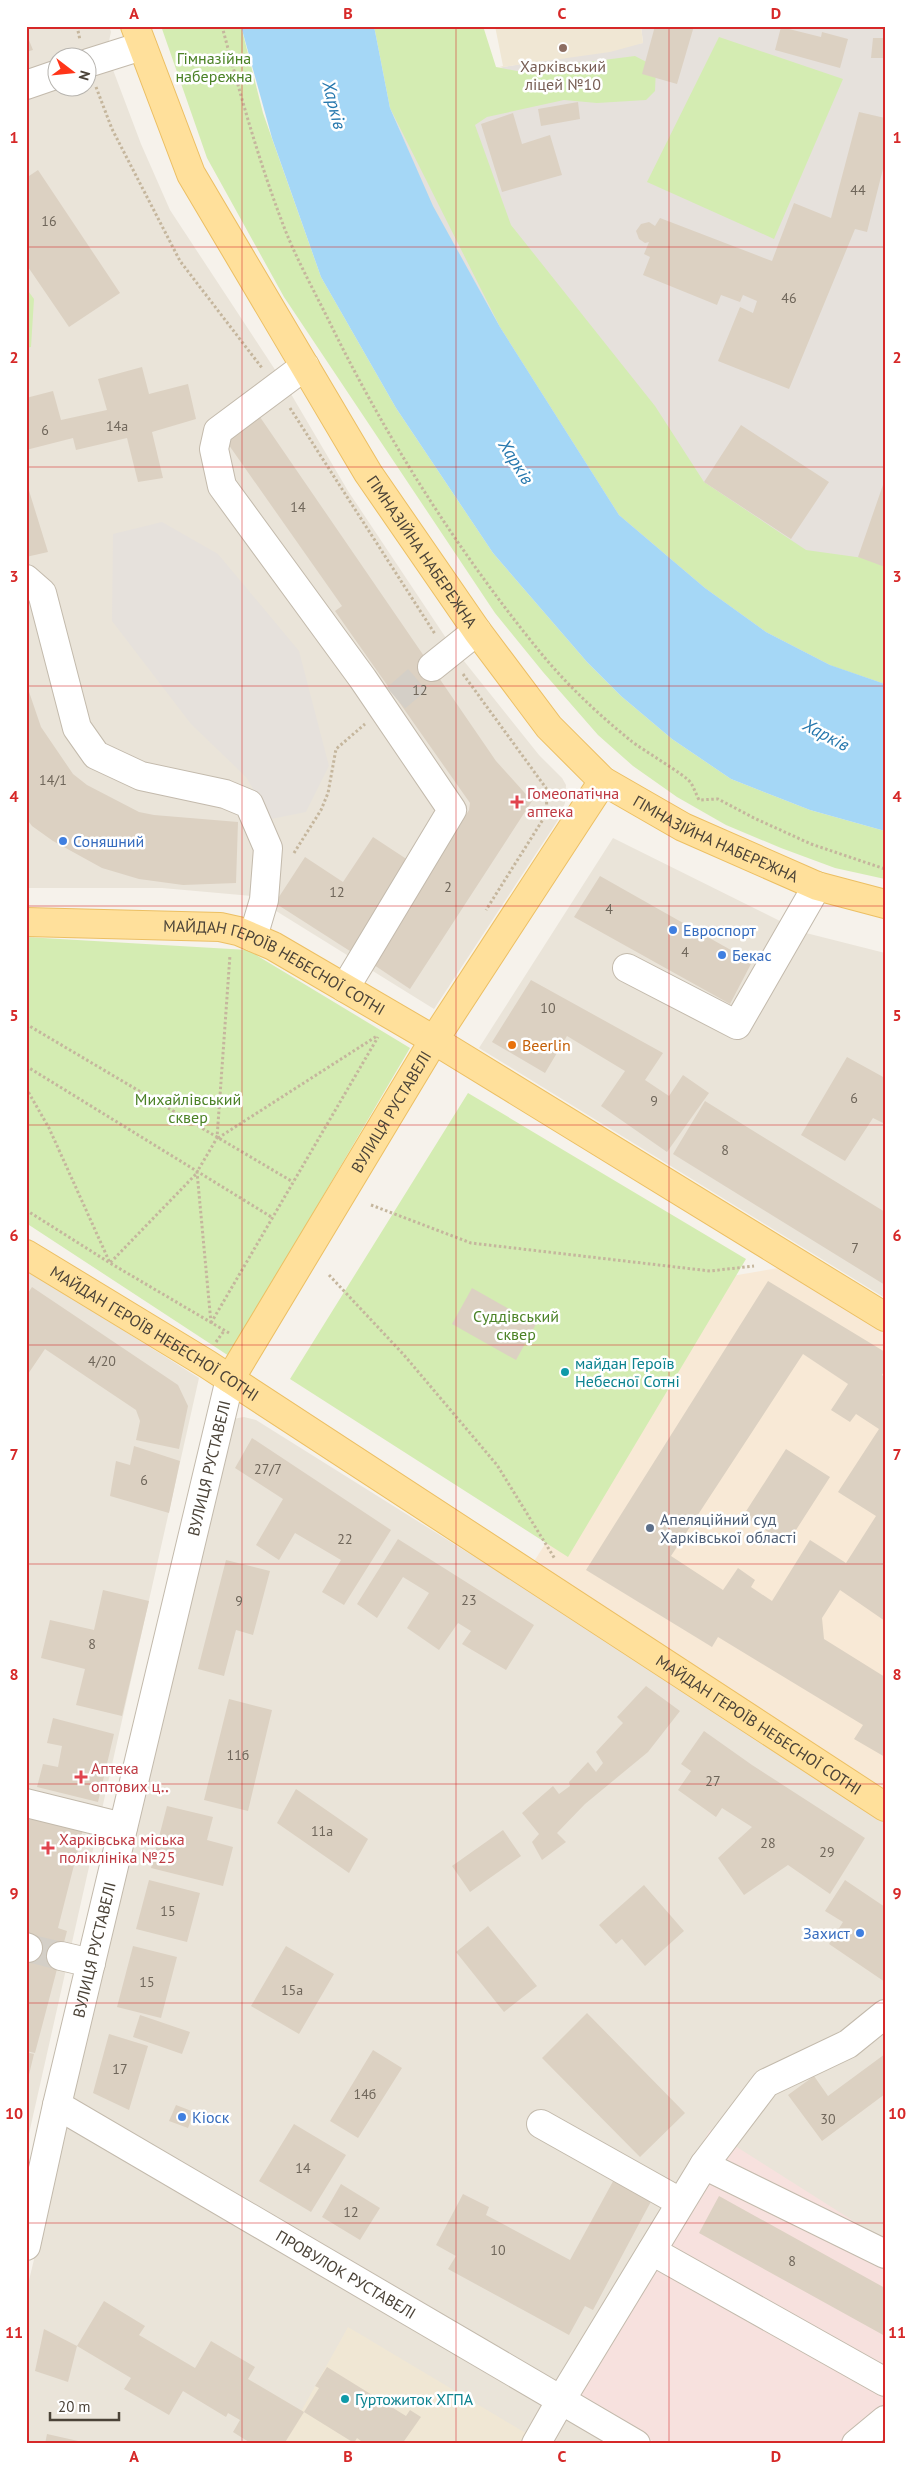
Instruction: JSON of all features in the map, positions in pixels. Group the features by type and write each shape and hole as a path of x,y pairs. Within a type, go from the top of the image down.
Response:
{"main road":[{"name":"ГІМНАЗІЙНА НАБЕРЕЖНА","path":"139,36 191,174 368,473 477,631 549,726 603,781 683,827 817,886 885,904"},
{"name":"ВУЛИЦЯ РУСТАВЕЛІ","path":"230,1379 434,1040 603,781"},
{"name":"МАЙДАН ГЕРОЇВ НЕБЕСНОЇ СОТНІ","path":"26,922 220,927 253,937 274,946 434,1040 885,1317"},
{"name":"МАЙДАН ГЕРОЇВ НЕБЕСНОЇ СОТНІ","path":"26,1254 230,1379 885,1808"}],"street":[{"path":"98,68 139,36"},
{"path":"26,85 48,77"},
{"path":"305,366 218,431 214,449 222,486 390,704 452,810 345,988"},
{"path":"26,579 42,593 77,728 96,755 141,776 225,794 249,804 268,848 264,900 253,937"},
{"path":"440,660 477,631"},
{"path":"627,968 737,1025 817,886"},
{"name":"ВУЛИЦЯ РУСТАВЕЛІ","path":"26,2246 57,2105 230,1379"},
{"path":"26,1804 123,1827"},
{"path":"61,1956 91,1964"},
{"path":"536,2444 652,2252 680,2202 704,2165 766,2083 848,2044 885,2014"},
{"name":"ПРОВУЛОК РУСТАВЕЛІ","path":"57,2105 636,2444"},
{"path":"542,2124 680,2202"},
{"path":"704,2165 885,2254"},
{"path":"652,2252 885,2382"},
{"path":"856,2444 885,2420"}],"path":[{"path":"222,26 241,96 284,227 341,348 383,424 415,476 459,544 514,619 560,675 585,701 648,754 690,781 699,800 718,798 797,838 847,858 885,869"},
{"path":"98,92 112,129 180,261 276,388 440,660 546,788 547,814 485,912"},
{"path":"290,859 321,810 328,792 336,749 390,704"},
{"path":"110,1263 198,1172 217,1138 230,952"},
{"path":"26,1024 294,1182"},
{"path":"372,1028 381,1033"},
{"path":"217,1138 381,1033"},
{"path":"210,1323 381,1033"},
{"path":"26,1066 273,1218"},
{"path":"26,1088 49,1128 110,1263"},
{"path":"198,1172 210,1323"},
{"path":"371,1205 471,1243 710,1271 792,1260"},
{"path":"26,1210 110,1263 235,1337"},
{"path":"329,1275 404,1355 497,1465 558,1564"},
{"path":"213,1347 224,1331"}],"shaded area":[{"path":"26,26 109,26 111,32 109,41 104,46 141,144 170,210 291,394 348,491 448,641 539,755 562,778 566,785 565,803 558,820 434,1009 252,896 162,888 26,888"},
{"name":"Харківський ліцей №10","path":"495,26 641,26 643,43 610,52 496,68 503,66"},
{"path":"641,26 885,26 885,684 830,665 766,632 705,588 619,515 500,327 432,206 390,108 503,67 643,43"},
{"path":"162,522 218,554 299,651 329,766 306,812 271,819 246,777 191,724 112,621 113,534"},
{"path":"613,838 802,932 885,953 885,1298 479,1048"},
{"path":"784,1267 885,1330 885,1789 533,1563 714,1279"},
{"path":"26,1269 199,1378 26,2147"},
{"path":"244,1417 256,1420 632,1656 885,1821 885,2241 560,2388 77,2104 72,2098 233,1419"},
{"path":"66,2125 620,2444 26,2444 26,2293"},
{"path":"710,2130 885,2241 885,2430 867,2444 658,2444 560,2388"},
{"path":"348,2327 544,2444 283,2444"}],"green space":[{"name":"Гімназійна набережна","path":"161,26 241,26 263,113 321,277 396,408 493,553 587,662 621,696 672,739 731,779 810,810 885,831 885,879 835,868 781,848 726,825 677,797 633,766 598,735 543,672 495,613 284,297 207,158"},
{"path":"374,26 483,26 496,67 517,71 635,56 656,67 655,91 646,100 597,103 564,100 487,117 475,125 511,225 655,406 704,482 806,550 885,561 885,684 832,666 766,632 705,588 619,515 500,327 390,108"},
{"path":"719,37 843,79 774,239 647,182"},
{"path":"26,288 34,299 31,347 26,348"},
{"name":"Михайлівський сквер","path":"26,937 248,950 410,1048 229,1356 26,1223"},
{"name":"Суддівський сквер","path":"468,1093 746,1259 568,1557 290,1379"}],"water":[{"name":"Харків","path":"241,26 374,26 390,108 433,206 500,327 619,515 705,588 766,632 830,665 885,684 885,831 810,810 731,779 672,739 621,696 587,662 493,553 396,408 321,277 272,138"}],"building":[{"path":"655,26 694,26 677,84 642,74"},
{"path":"781,27 821,37 822,32 848,39 840,68 775,50"},
{"path":"26,33 33,50 26,52"},
{"path":"873,38 885,38 885,58 871,58"},
{"path":"578,102 580,119 541,126 538,109"},
{"path":"859,112 885,118 885,161 867,232 855,229 789,389 718,361 740,307 753,313 757,301 743,295 740,302 721,295 717,305 643,275 650,257 644,254 649,242 645,243 639,239 636,231 641,224 649,222 655,226 660,218 772,261 794,203 831,218"},
{"path":"513,113 522,144 550,135 562,175 502,192 481,124"},
{"path":"38,170 120,293 69,327 26,264 26,178"},
{"path":"142,367 149,394 188,384 196,419 152,432 163,478 138,482 127,438 76,450 73,438 26,450 26,398 53,391 61,420 107,410 98,379"},
{"path":"260,417 496,761 532,801 410,989 371,963 469,810 470,803 335,611 342,606 226,441"},
{"path":"741,425 829,482 791,539 704,482"},
{"path":"26,481 48,552 26,557"},
{"path":"885,482 885,567 858,557"},
{"path":"26,683 41,727 73,774 87,785 139,812 238,822 236,883 183,885 139,879 102,868 53,841 32,826 26,818"},
{"path":"373,837 411,862 353,953 275,903 305,857 343,882"},
{"path":"600,876 752,962 730,1004 574,917"},
{"path":"531,980 663,1053 645,1080 669,1096 683,1075 709,1093 667,1152 601,1106 625,1071 567,1036 545,1073 492,1042"},
{"path":"847,1057 885,1078 885,1124 873,1118 845,1161 801,1135"},
{"path":"705,1101 885,1212 885,1285 673,1154"},
{"name":"Апеляційний суд Харківської області","path":"768,1281 885,1352 885,1370 882,1375 885,1377 885,1621 840,1590 822,1618 824,1639 885,1677 885,1757 854,1739 863,1725 718,1637 712,1647 586,1570","holes":["803,1354 848,1384 831,1410 850,1422 856,1414 879,1429 838,1492 876,1516 846,1563 810,1540 772,1601 751,1587 755,1580 738,1568 723,1590 671,1556"]},
{"path":"32,1287 178,1385 188,1406 179,1449 136,1440 140,1421 136,1410 45,1349 28,1374 26,1373 26,1296"},
{"path":"472,1288 536,1324 516,1360 452,1324"},
{"path":"252,1438 391,1530 344,1605 322,1592 341,1560 295,1533 279,1560 256,1545 283,1499 235,1468"},
{"path":"134,1446 180,1461 169,1513 110,1496 116,1461 130,1465"},
{"path":"786,1449 830,1477 787,1544 743,1516"},
{"path":"398,1539 534,1625 506,1670 462,1644 471,1631 458,1623 439,1650 407,1628 429,1593 403,1577 377,1618 357,1604"},
{"path":"226,1560 270,1571 253,1635 236,1630 224,1676 198,1669"},
{"path":"103,1590 149,1601 122,1716 76,1705 85,1669 41,1658 50,1620 94,1630"},
{"path":"646,1686 680,1711 648,1752 585,1804 557,1833 566,1842 542,1860 532,1842 539,1834 522,1813 553,1786 559,1794 570,1786 569,1782 588,1762 596,1772 603,1763 596,1752 623,1723 617,1717"},
{"path":"229,1699 272,1710 248,1811 204,1800"},
{"path":"53,1718 114,1734 98,1802 37,1787 43,1764 58,1767 62,1746 47,1743"},
{"path":"704,1731 752,1765 865,1838 830,1894 788,1865 744,1895 718,1858 752,1827 722,1808 716,1817 678,1790 691,1771 681,1764"},
{"path":"296,1789 368,1839 349,1873 277,1823"},
{"path":"167,1806 213,1817 207,1840 233,1847 223,1886 151,1868"},
{"path":"26,1813 84,1826 58,1928 67,1931 35,2053 26,2051"},
{"path":"503,1830 521,1856 470,1892 452,1866"},
{"path":"149,1880 200,1893 187,1942 136,1929"},
{"name":"Захист","path":"845,1880 885,1907 885,1982 829,1944 843,1922 825,1911"},
{"path":"644,1885 684,1931 645,1966 622,1939 616,1944 599,1925"},
{"path":"488,1926 537,1986 504,2012 456,1952"},
{"path":"133,1946 177,1957 161,2018 117,2007"},
{"path":"286,1946 334,1974 299,2034 251,2006"},
{"path":"587,2013 685,2113 640,2157 542,2058"},
{"path":"140,2015 190,2032 182,2054 133,2037"},
{"path":"109,2034 148,2046 129,2110 93,2093"},
{"path":"373,2050 402,2068 358,2138 330,2121"},
{"path":"26,2052 34,2054 27,2083 26,2083"},
{"path":"885,2054 885,2094 822,2141 788,2095 814,2076 828,2096"},
{"name":"Кіоск","path":"176,2105 194,2112 188,2128 169,2121"},
{"path":"294,2124 346,2155 311,2212 259,2181"},
{"path":"617,2174 655,2194 593,2310 585,2306 569,2335 448,2269 456,2256 436,2245 463,2194 489,2207 486,2215 570,2260"},
{"path":"341,2184 380,2208 360,2240 322,2217"},
{"path":"719,2196 885,2288 885,2336 699,2233"},
{"path":"104,2301 145,2326 139,2335 195,2368 211,2341 255,2367 248,2379 304,2412 284,2444 252,2444 233,2432 240,2420 228,2413 226,2417 183,2391 169,2415 124,2389 131,2378 77,2346"},
{"path":"44,2329 77,2346 68,2382 35,2371"},
{"name":"Гуртожиток ХГПА","path":"327,2367 406,2416 410,2410 421,2417 402,2444 365,2444 357,2438 354,2443 304,2412 319,2388 315,2386"},
{"path":"47,2434 87,2443 87,2444 45,2444"}],"tunnel":[{"path":"396,698 432,667"},
{"path":"28,1948 61,1956"}],"place":[{"name":"Харківський ліцей №10","path":"563,48"},
{"name":"Гомеопатічна аптека","path":"517,802"},
{"name":"Соняшний","path":"63,841"},
{"name":"Евроспорт","path":"673,930"},
{"name":"Бекас","path":"722,955"},
{"name":"Beеrlin","path":"512,1045"},
{"name":"майдан Героїв Небесної Сотні","path":"565,1372"},
{"name":"Апеляційний суд Харківської області","path":"650,1528"},
{"name":"Аптека оптових ц‥","path":"81,1777"},
{"name":"Харківська міська поліклініка №25","path":"48,1848"},
{"name":"Захист","path":"860,1933"},
{"name":"Кіоск","path":"182,2117"},
{"name":"Гуртожиток ХГПА","path":"345,2399"}]}
